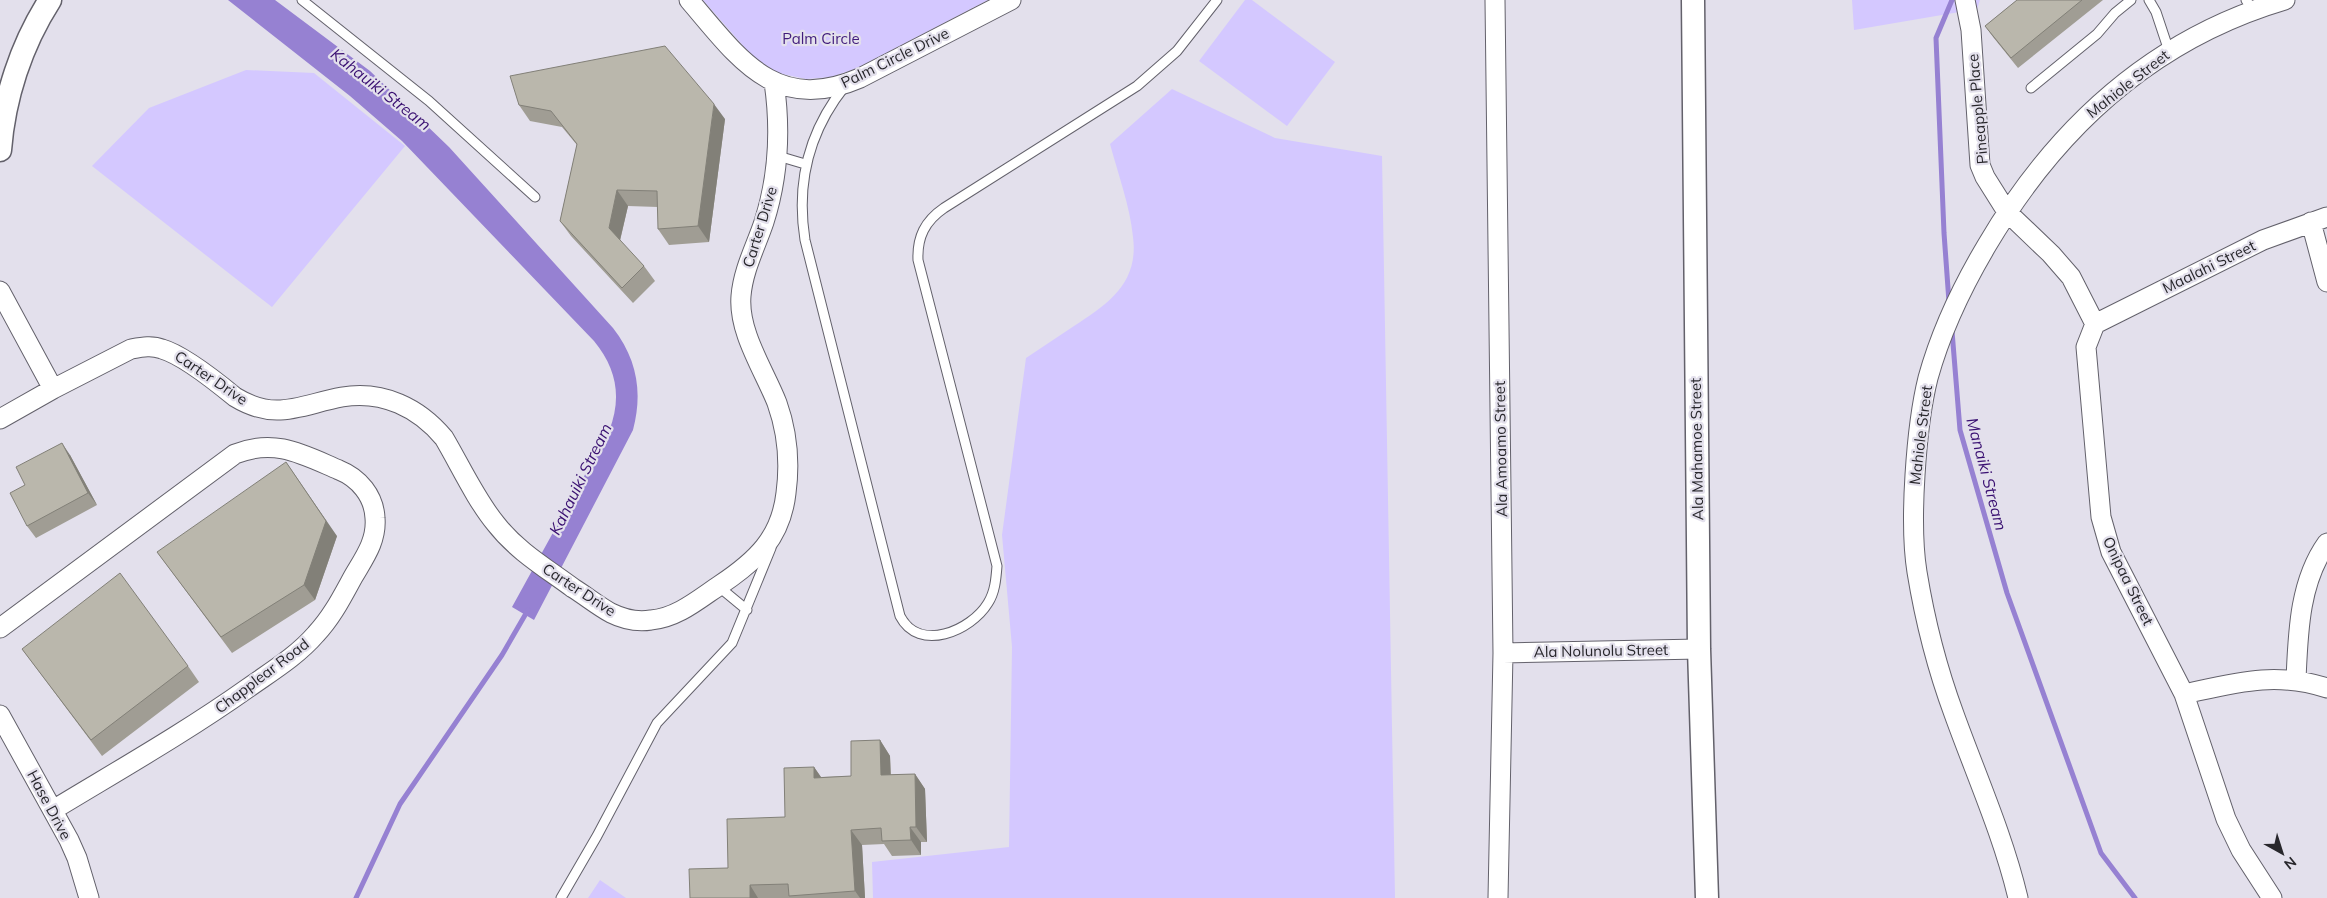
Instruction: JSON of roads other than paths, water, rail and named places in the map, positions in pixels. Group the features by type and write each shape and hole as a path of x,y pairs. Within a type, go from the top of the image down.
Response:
{"street":[{"path":"0,150 2,126 20,58 28,38 50,0"},
{"name":"Palm Circle Drive","path":"689,0 746,65 774,82 805,89 819,89 847,84 1011,0"},
{"name":"Ala Amoamo Street","path":"1495,0 1503,653 1498,898"},
{"name":"Ala Mahamoe Street","path":"1693,0 1699,649 1702,802 1707,898"},
{"name":"Mahiole Street","path":"2018,898 2010,863 1938,666 1925,618 1918,577 1914,531 1920,416 1928,379 1951,311 1971,271 2007,212 2057,145 2084,117 2114,91 2169,51 2250,5 2285,0"},
{"name":"Pineapple Place","path":"1967,7 1974,65 1980,165 1985,177 2007,212"},
{"name":"Carter Drive","path":"0,419 52,389 131,349 151,346 170,351 235,397 245,403 267,410 290,411 343,397 385,398 398,402 418,413 434,427 444,438 495,523 507,537 534,561 612,614 638,620 665,618 677,613 752,561 767,546 778,529 784,510 788,472 783,426 777,404 744,326 741,296 753,247 770,203 778,156 778,115 774,82"},
{"path":"2007,212 2060,263 2080,294 2094,324"},
{"path":"2319,219 2327,282"},
{"name":"Maalahi Street","path":"2094,324 2263,240 2319,219"},
{"path":"0,291 52,389"},
{"name":"Onipaa Street","path":"2094,324 2086,347 2100,507 2105,535 2117,565 2184,694 2226,819 2245,856 2272,898"},
{"name":"Chapplear Road","path":"0,628 234,454 260,447 283,448 294,451 352,477 367,493 375,514 374,537 370,548 326,623 304,647 204,719 54,810"},
{"path":"2296,680 2298,646 2306,587 2315,562 2327,543"},
{"name":"Ala Nolunolu Street","path":"1503,653 1699,649"},
{"path":"2184,694 2250,680 2278,678 2296,680 2327,688"},
{"name":"Hase Drive","path":"0,716 54,810 77,858 90,898"}],"lane":[{"path":"302,0 430,101 534,197"},
{"path":"847,84 825,113 810,146 801,202 805,240 900,616 908,628 922,636 949,633 964,626 982,611 994,590 997,566 918,260 918,241 922,231 935,214 1137,86 1177,51 1217,0"},
{"path":"2031,88 2098,34 2115,13 2130,0"},
{"path":"2149,0 2156,12 2169,51"},
{"path":"778,156 806,164"},
{"path":"561,898 598,836 657,723 732,643 747,610 778,529"},
{"path":"718,586 747,610"}],"water":[{"path":"228,0 275,0 370,71 449,147 613,328 628,352 636,376 637,389 636,416 633,430 534,620 512,607 609,431 613,419 616,395 615,384 608,362 594,341 402,141 350,96"}],"waterway":[{"name":"Manaiki Stream","path":"1949,302 1944,233 1936,38 1952,0"},
{"name":"Manaiki Stream","path":"1952,331 1960,430 2007,593 2101,853 2135,898"},
{"name":"Kahauiki Stream","path":"356,898 400,804 502,655 528,610"}],"park label":[{"name":"Palm Circle","path":"821,39"}]}
